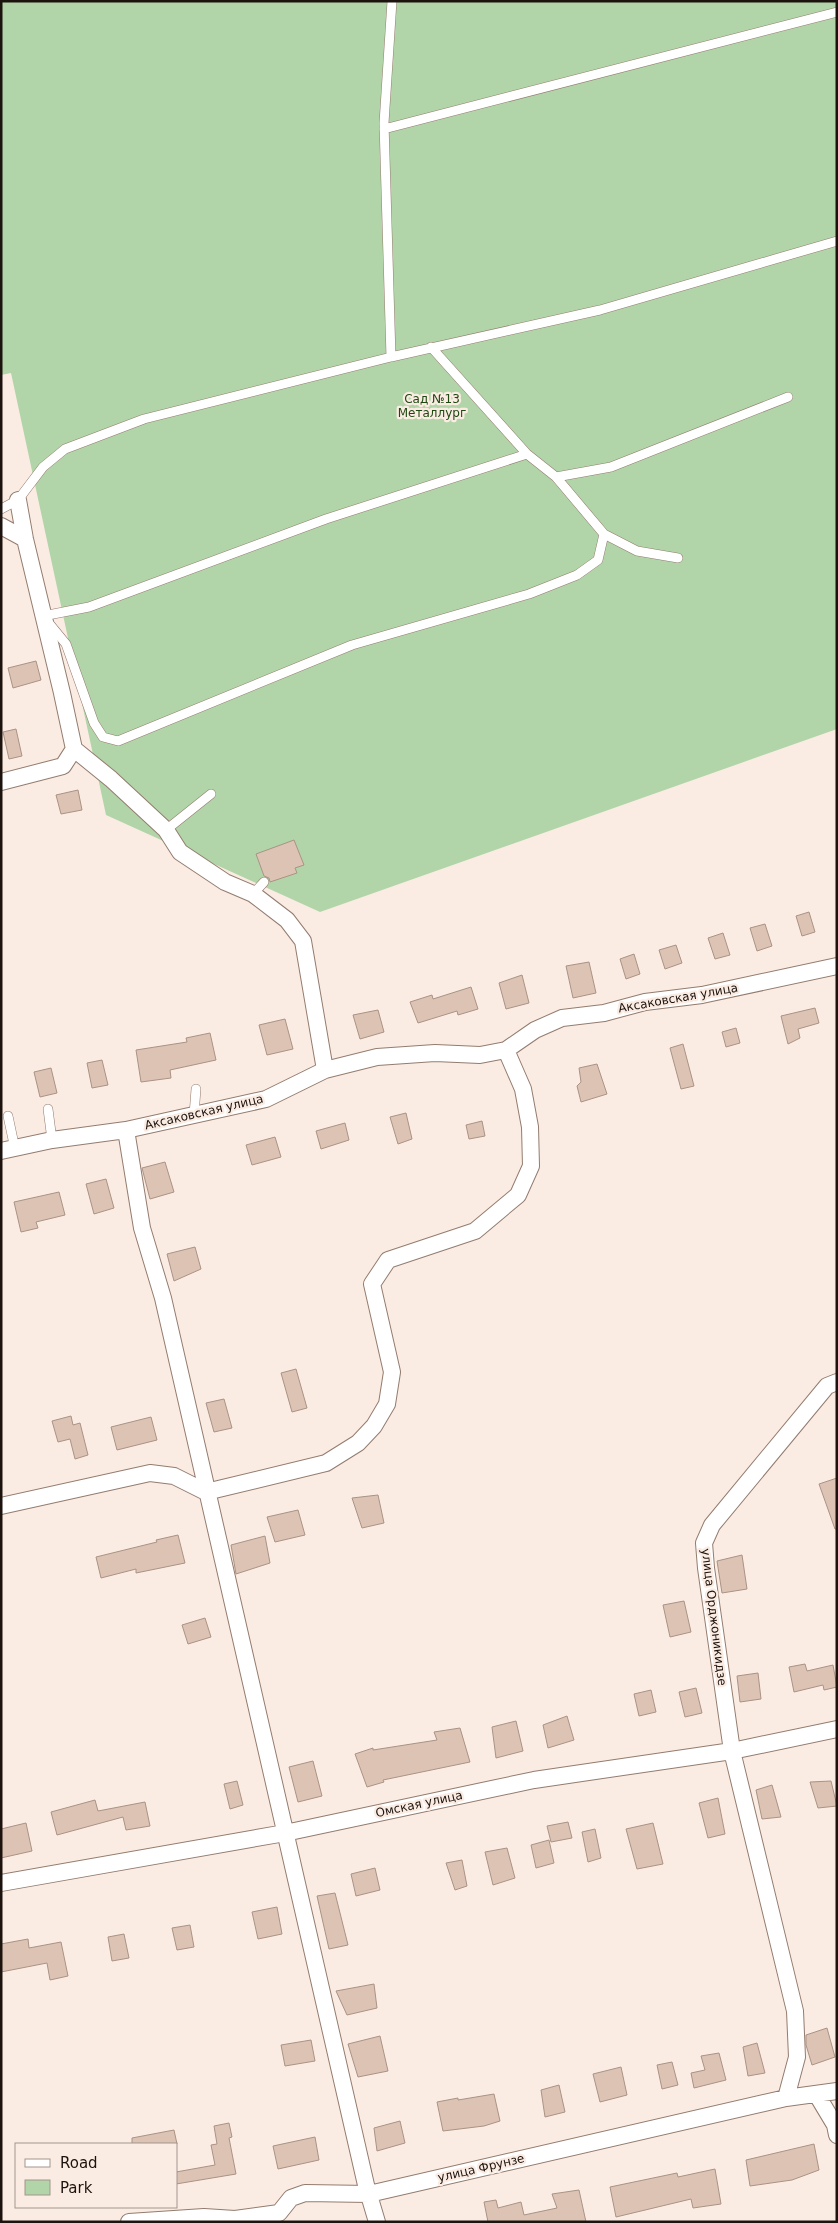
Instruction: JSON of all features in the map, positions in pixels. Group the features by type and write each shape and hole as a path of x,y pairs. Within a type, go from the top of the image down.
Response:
{"street":[{"path":"18,500 42,616 62,693 74,750 111,779 166,830 180,852 225,882 258,888 287,920 303,941 325,1070"},
{"path":"1,526 25,539"},
{"path":"1,782 63,766 74,750"},
{"name":"Аксаковская улица","path":"8,1150 52,1140 126,1130 266,1099 325,1070 377,1057 436,1053 480,1055 506,1050 535,1030 562,1018 604,1013 645,1002 702,995 837,966"},
{"path":"1,1506 150,1473 174,1476 206,1492 326,1463 358,1443 374,1426 387,1404 392,1372 372,1284 388,1260 475,1231 518,1195 531,1166 530,1127 523,1089 506,1050"},
{"path":"126,1130 142,1228 163,1298 206,1492 377,2222"},
{"name":"улица Орджоникидзе","path":"786,2098 797,2057 795,2011 732,1751 704,1543 712,1525 827,1386 837,1382"},
{"name":"Омская улица","path":"1,1883 285,1833 534,1780 732,1751 837,1729"},
{"name":"улица Фрунзе","path":"129,2222 204,2217 234,2219 279,2213 291,2198 305,2193 369,2194 786,2098 837,2091"},
{"path":"816,2094 834,2125 837,2134"}],"lane":[{"path":"390,357 384,129 392,1"},
{"path":"384,129 837,12"},
{"path":"1,510 18,500 43,467 65,449 144,419 431,347 600,310 837,241"},
{"path":"431,347 528,454 556,477 604,534 637,551 678,558"},
{"path":"556,477 611,467 788,397"},
{"path":"528,454 326,519 89,607 42,616 66,644 94,723 103,738 118,741 352,645 529,594 577,575 598,560 604,534"},
{"path":"166,830 211,794"},
{"path":"194,1115 196,1089"},
{"path":"48,1109 52,1140"},
{"path":"8,1116 8,1150"}],"green space":[{"name":"Сад №13 Металлург","path":"1,1 837,1 837,729 320,912 106,815 11,373 1,375"}],"building":[{"path":"36,661 41,680 13,688 8,668"},
{"path":"16,729 22,756 9,759 3,732"},
{"path":"78,790 82,810 61,814 56,795"},
{"path":"294,840 304,865 295,868 297,873 270,882 269,878 264,876 256,854"},
{"path":"809,912 815,932 802,936 796,916"},
{"path":"765,924 772,946 757,951 750,928"},
{"path":"723,933 730,955 715,959 708,938"},
{"path":"676,945 682,963 665,969 659,950"},
{"path":"634,954 640,974 626,979 620,959"},
{"path":"589,962 596,993 573,998 566,966"},
{"path":"522,975 529,1003 506,1009 499,983"},
{"path":"471,987 478,1009 458,1015 457,1011 418,1023 410,1002 432,995 433,999"},
{"path":"815,1008 819,1023 798,1029 800,1038 788,1044 781,1016"},
{"path":"378,1010 384,1032 360,1039 353,1015"},
{"path":"285,1019 293,1049 267,1055 259,1025"},
{"path":"736,1028 740,1043 726,1047 722,1032"},
{"path":"210,1033 216,1060 170,1070 171,1078 141,1082 136,1050 187,1042 186,1038"},
{"path":"683,1044 694,1086 681,1089 670,1048"},
{"path":"102,1060 108,1085 92,1088 87,1063"},
{"path":"597,1064 607,1094 581,1102 577,1086 581,1082 579,1068"},
{"path":"51,1068 57,1093 40,1097 34,1072"},
{"path":"406,1113 412,1139 398,1144 390,1117"},
{"path":"482,1121 485,1136 469,1139 466,1125"},
{"path":"345,1123 349,1140 321,1149 316,1131"},
{"path":"275,1137 281,1157 252,1165 246,1145"},
{"path":"165,1162 174,1192 150,1199 142,1168"},
{"path":"106,1179 114,1208 94,1214 86,1184"},
{"path":"59,1192 65,1215 36,1222 38,1228 21,1232 14,1202"},
{"path":"195,1247 201,1269 174,1281 167,1254"},
{"path":"296,1369 307,1408 292,1412 281,1373"},
{"path":"224,1399 232,1428 214,1432 206,1403"},
{"path":"71,1416 73,1425 80,1423 88,1455 75,1459 70,1439 58,1442 52,1421"},
{"path":"151,1417 157,1440 117,1450 111,1427"},
{"path":"837,1478 837,1529 835,1529 819,1484"},
{"path":"378,1495 384,1523 362,1528 352,1498"},
{"path":"298,1510 305,1535 275,1542 267,1517"},
{"path":"178,1535 185,1563 136,1573 136,1569 101,1578 96,1557"},
{"path":"265,1536 270,1563 236,1574 231,1545"},
{"path":"742,1555 747,1589 722,1593 717,1561"},
{"path":"684,1601 691,1632 670,1637 663,1605"},
{"path":"205,1618 211,1637 188,1644 182,1625"},
{"path":"805,1664 807,1671 833,1665 837,1687 824,1690 823,1685 794,1692 789,1667"},
{"path":"758,1673 761,1699 740,1702 737,1676"},
{"path":"696,1688 702,1713 685,1717 679,1692"},
{"path":"651,1690 656,1712 639,1716 634,1694"},
{"path":"567,1716 574,1740 548,1748 543,1725"},
{"path":"516,1721 523,1751 496,1758 492,1727"},
{"path":"460,1728 470,1762 383,1780 384,1782 367,1787 355,1754 373,1748 373,1750 437,1740 434,1732"},
{"path":"313,1761 322,1796 298,1802 289,1767"},
{"path":"237,1781 243,1805 230,1809 224,1784"},
{"path":"831,1781 837,1806 818,1808 810,1782"},
{"path":"772,1785 781,1817 762,1819 756,1790"},
{"path":"718,1798 725,1834 708,1838 699,1803"},
{"path":"95,1800 98,1811 145,1802 150,1826 126,1830 123,1817 57,1835 51,1812"},
{"path":"568,1822 572,1838 551,1842 547,1826"},
{"path":"26,1823 32,1851 1,1858 1,1829"},
{"path":"653,1823 663,1864 637,1869 626,1829"},
{"path":"595,1829 601,1858 588,1862 582,1832"},
{"path":"549,1840 554,1863 536,1868 531,1845"},
{"path":"507,1848 515,1878 493,1885 485,1852"},
{"path":"462,1860 467,1886 455,1890 446,1863"},
{"path":"375,1868 380,1890 356,1896 351,1874"},
{"path":"335,1893 348,1945 329,1949 317,1896"},
{"path":"277,1907 282,1934 258,1939 252,1912"},
{"path":"190,1925 194,1947 177,1950 172,1928"},
{"path":"124,1934 129,1958 112,1961 108,1937"},
{"path":"28,1939 29,1948 61,1942 68,1976 50,1980 47,1963 1,1972 1,1944"},
{"path":"374,1984 377,2008 347,2015 336,1991"},
{"path":"827,2028 835,2057 812,2065 806,2045 806,2035"},
{"path":"380,2036 388,2071 358,2077 348,2044"},
{"path":"311,2040 315,2061 285,2066 281,2045"},
{"path":"757,2043 765,2073 748,2076 743,2047"},
{"path":"719,2053 726,2080 694,2088 691,2073 705,2070 701,2056"},
{"path":"672,2062 678,2085 662,2089 657,2065"},
{"path":"621,2067 627,2095 600,2102 593,2074"},
{"path":"559,2085 565,2112 545,2117 541,2090"},
{"path":"494,2094 500,2121 484,2126 443,2131 437,2102"},
{"path":"400,2121 405,2143 377,2151 374,2128"},
{"path":"229,2123 232,2137 229,2138 236,2174 178,2184 178,2172 215,2165 211,2145 217,2144 214,2126"},
{"path":"174,2130 177,2143 132,2143 132,2138"},
{"path":"315,2137 319,2160 278,2169 273,2146"},
{"path":"814,2144 819,2170 792,2180 750,2186 746,2160"},
{"path":"715,2169 721,2204 693,2208 691,2199 616,2217 610,2187 677,2173 678,2177"},
{"path":"579,2190 586,2222 488,2222 484,2202 496,2200 498,2208 521,2202 524,2215 557,2208 552,2194"}]}
